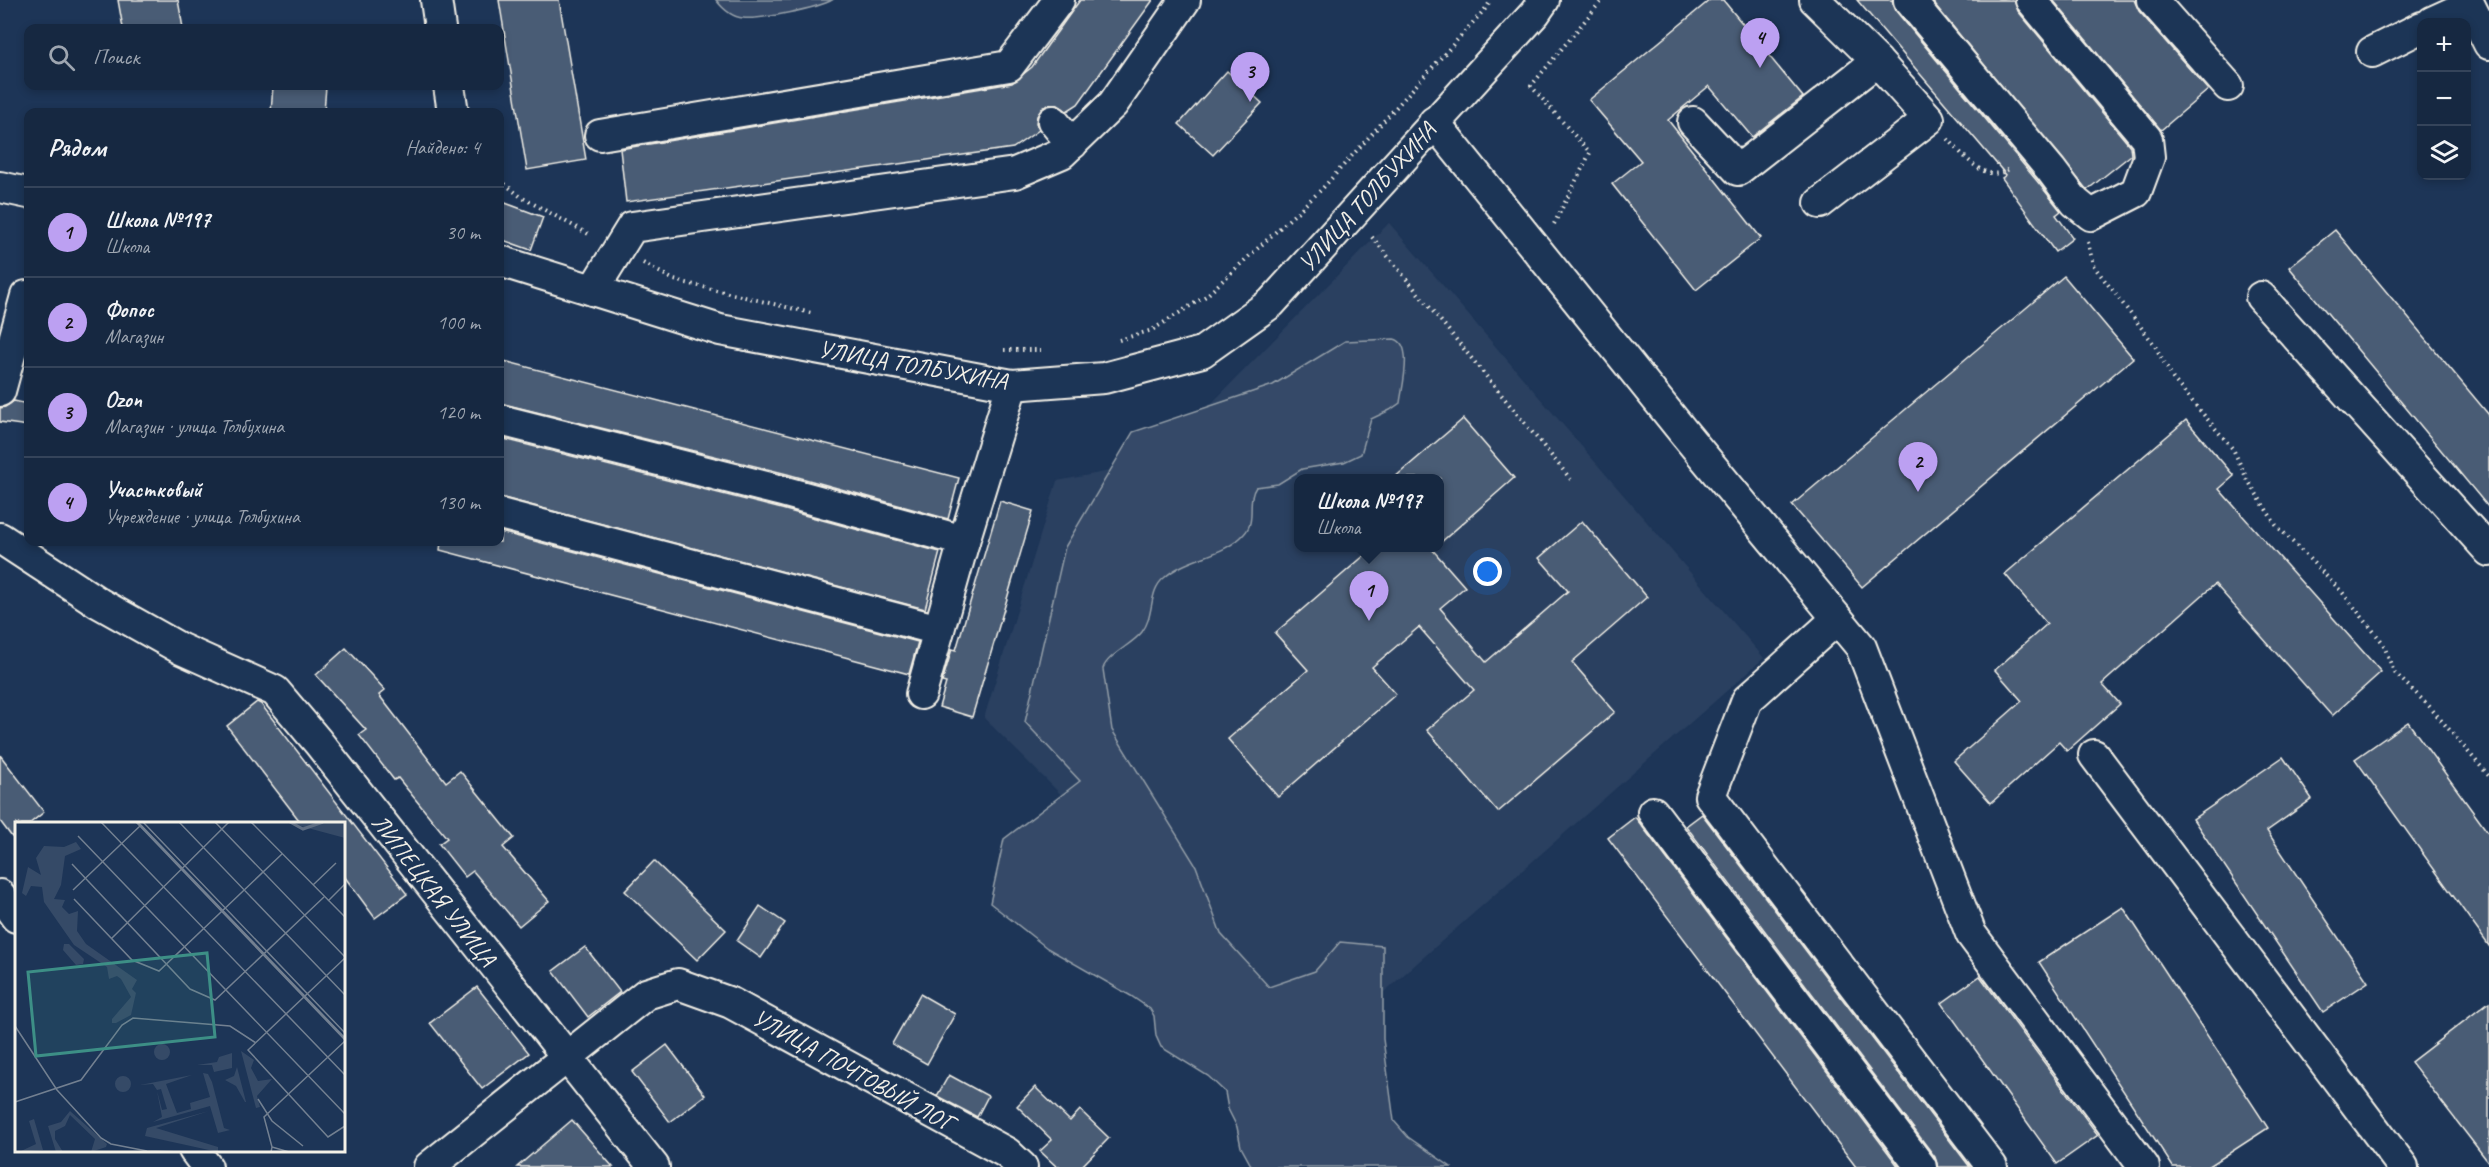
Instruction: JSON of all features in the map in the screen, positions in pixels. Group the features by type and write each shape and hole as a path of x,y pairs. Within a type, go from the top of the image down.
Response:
{"street":[{"path":"436,0 439,24"},
{"path":"600,135 1014,71 1059,0"},
{"path":"593,290 632,228 1015,173 1062,153 1113,104 1185,0"},
{"path":"1815,0 1877,61 1929,119 1820,203"},
{"path":"1909,0 2034,149 2075,202 2091,215 2136,192 2149,157 2147,139 2031,0"},
{"path":"2152,0 2228,86"},
{"path":"2439,18 2468,2 2489,44"},
{"name":"УЛИЦА ТОЛБУХИНА","path":"504,262 720,330 1012,385 1104,378 1202,352 1271,303 1434,122 1534,4"},
{"path":"2372,51 2417,29"},
{"path":"1693,122 1738,170 1877,61"},
{"path":"450,90 452,108"},
{"path":"1053,121 1072,144"},
{"path":"1434,122 1695,425 1837,619 1861,647 1971,934 2144,1167"},
{"path":"0,187 24,192"},
{"path":"2261,297 2489,551"},
{"path":"10,385 24,313"},
{"path":"921,694 964,541 1012,385"},
{"path":"504,421 782,491 964,541"},
{"path":"504,515 939,630"},
{"name":"ЛИПЕЦКАЯ УЛИЦА","path":"0,538 99,603 181,649 275,691 318,742 654,1167"},
{"path":"1837,619 1747,700 1710,796 1992,1167"},
{"path":"2094,755 2403,1167"},
{"path":"1653,812 1921,1167"},
{"path":"0,895 15,916"},
{"name":"УЛИЦА ПОЧТОВЫЙ ЛОГ","path":"567,1058 646,994 678,984 731,1003 1006,1153 1022,1167"},
{"path":"429,1167 567,1058"},
{"path":"196,1152 207,1167"}],"path":[{"path":"1111,342 1152,330 1206,297 1321,190 1487,8 1491,0"},
{"path":"1551,230 1590,153 1531,86 1602,0"},
{"path":"1929,119 1980,170 1991,174 2004,172 2034,149"},
{"path":"504,183 521,197 674,280 815,315"},
{"path":"1321,190 1353,213 1573,482"},
{"path":"2091,215 2088,240 2093,265 2154,344 2173,379 2233,449 2247,479 2276,525 2342,592 2383,643 2394,672 2429,706 2489,776"},
{"path":"994,348 1048,350"}],"shaded area":[{"path":"716,0 832,0 802,10 751,18 731,14"},
{"path":"1389,223 1764,658 1318,1050 984,718 1057,481 1142,465 1207,408"},
{"path":"1394,339 1404,348 1405,357 1400,403 1371,419 1361,454 1344,462 1302,469 1278,484 1256,487 1252,498 1250,523 1244,534 1226,548 1183,566 1164,578 1153,596 1149,618 1142,632 1109,659 1103,669 1112,730 1196,866 1221,934 1269,987 1315,971 1340,942 1383,946 1383,1039 1394,1121 1408,1137 1451,1167 1252,1167 1241,1147 1237,1127 1228,1109 1225,1092 1208,1076 1161,1047 1156,1036 1154,1016 1150,1009 1047,948 990,903 1004,839 1080,781 1025,722 1065,547 1133,432 1273,385 1345,341"}],"building":[{"path":"118,0 178,0 182,24 122,24"},
{"path":"499,0 559,0 586,160 527,170"},
{"path":"1080,0 1153,0 1078,104 1067,111 1058,105 1051,104 1043,107 1037,116 1036,123 1039,130 1013,148 626,202 620,149 1012,83 1032,67"},
{"path":"1710,0 1723,0 1803,97 1752,137 1709,86 1668,120 1761,238 1696,290 1612,184 1641,161 1589,100"},
{"path":"1857,0 1892,0 1896,11 2061,211 2056,215 2073,238 2055,252 2002,178 2006,175"},
{"path":"1931,0 2014,0 2018,11 2130,146 2131,155 2087,190"},
{"path":"2053,0 2134,0 2139,11 2208,90 2161,130"},
{"path":"1227,71 1262,103 1213,155 1179,124"},
{"path":"273,90 326,90 324,108 271,108"},
{"path":"504,202 543,217 531,250 504,240"},
{"path":"2335,230 2489,415 2489,508 2289,267"},
{"path":"2064,276 2133,358 1862,587 1792,505"},
{"path":"504,361 959,478 948,519 787,474 504,404"},
{"path":"14,401 24,403 24,425 0,422 0,408"},
{"path":"1463,419 1514,478 1444,539 1444,474 1399,474"},
{"path":"2186,420 2234,476 2219,489 2381,672 2332,716 2215,584 2102,684 2120,704 2067,751 2059,742 1991,803 1954,761 2022,701 1995,670 2047,624 2005,574"},
{"path":"504,439 778,508 940,552 925,609 504,498"},
{"path":"1000,501 1033,511 972,717 939,707 946,683 942,682 952,649 956,650"},
{"path":"1582,521 1647,597 1572,662 1615,712 1498,812 1427,730 1474,690 1419,627 1372,667 1396,694 1278,797 1228,739 1308,670 1275,633 1368,552 1434,552 1465,587 1440,608 1486,662 1568,591 1539,558"},
{"path":"504,533 918,642 909,674 440,550 440,546 504,546"},
{"path":"346,648 385,690 379,695 446,782 460,771 514,838 503,847 549,901 519,926 473,871 465,877 439,844 447,838 398,778 394,780 359,735 366,730 316,675"},
{"path":"257,702 261,704 407,894 375,918 345,877 345,822 300,822 227,726"},
{"path":"2408,722 2489,834 2489,946 2355,759"},
{"path":"0,755 44,812 32,822 15,822 15,834 12,837 0,821"},
{"path":"2283,757 2312,799 2267,831 2368,982 2323,1012 2193,819"},
{"path":"1702,814 1970,1167 1938,1167 1935,1157 1686,826"},
{"path":"1635,817 1899,1167 1856,1167 1608,838"},
{"path":"654,861 726,930 697,960 625,891"},
{"path":"760,906 785,923 761,958 737,941"},
{"path":"2123,907 2268,1128 2208,1167 2173,1167 2039,962"},
{"path":"585,947 620,992 588,1017 553,971"},
{"path":"1980,976 2098,1135 2057,1164 1942,1003"},
{"path":"477,987 529,1053 482,1089 430,1023"},
{"path":"920,994 955,1014 927,1064 892,1044"},
{"path":"2489,1002 2489,1163 2411,1062"},
{"path":"667,1045 705,1095 670,1122 632,1072"},
{"path":"949,1075 988,1096 977,1117 937,1096"},
{"path":"1035,1087 1070,1121 1080,1110 1109,1138 1081,1167 1057,1167 1040,1151 1052,1140 1017,1106"},
{"path":"572,1120 613,1167 517,1167"}],"place":[{"name":"Участковый","path":"1760,68"},
{"name":"Ozon","path":"1250,102"},
{"name":"Фопос","path":"1918,492"},
{"name":"Школа №197","path":"1369,621"}]}
